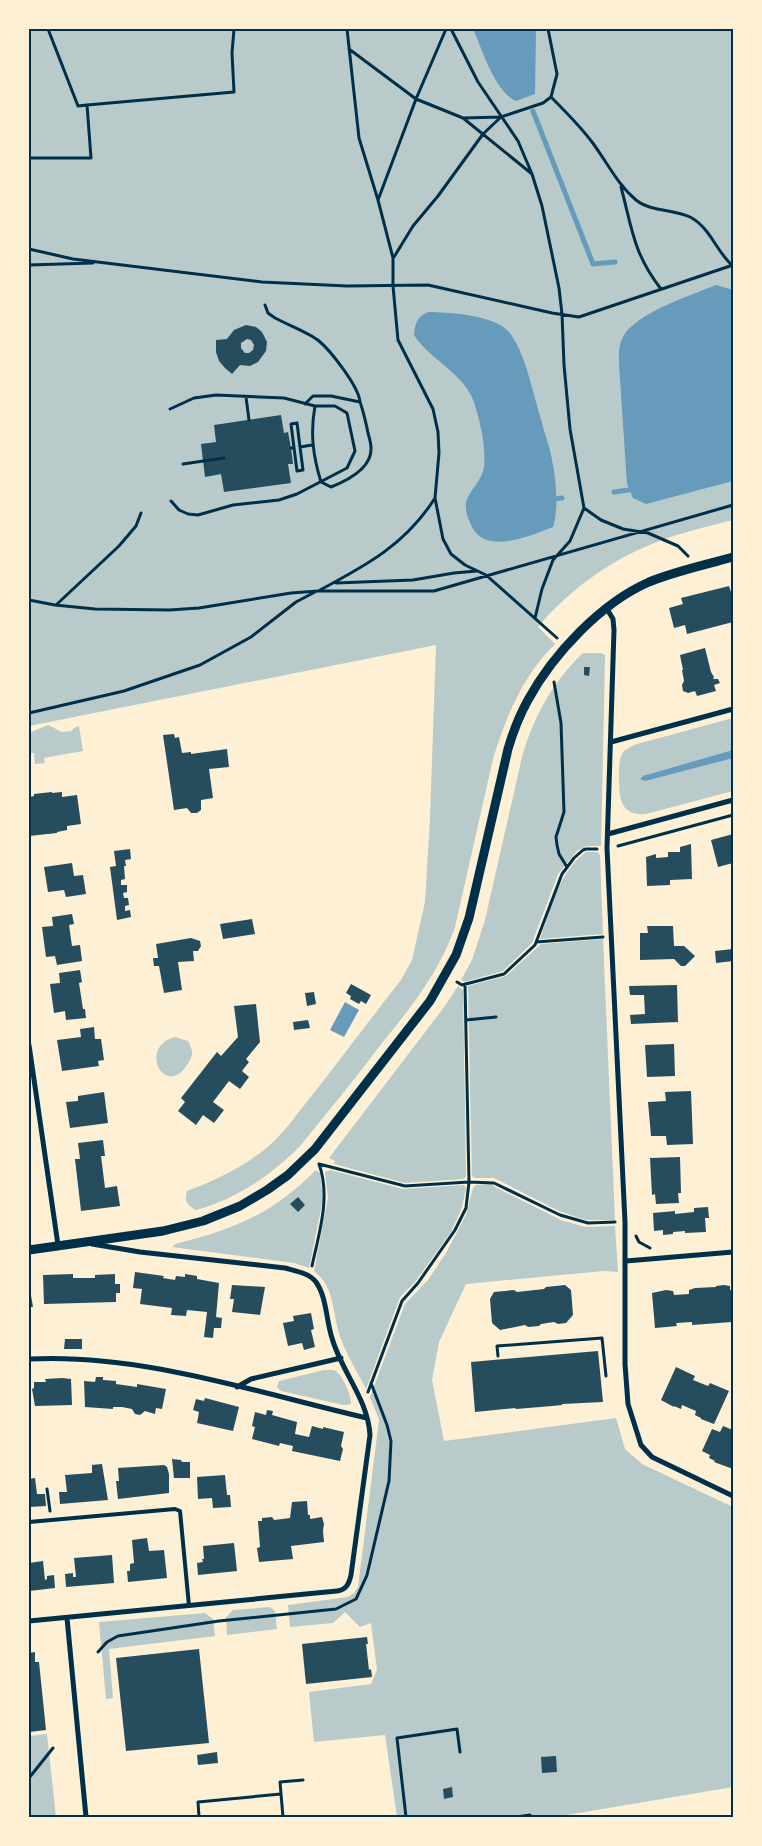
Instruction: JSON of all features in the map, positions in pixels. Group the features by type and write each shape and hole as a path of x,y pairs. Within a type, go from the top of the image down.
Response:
{"street":[{"path":"29,1250 174,1229 203,1221 226,1212 267,1190 288,1175 315,1149 426,1006 450,968 469,918 501,774 516,724 528,699 566,647 607,609 630,592 649,582 672,574 733,557"},
{"path":"607,609 613,619 614,630 608,834 610,936 625,1222 625,1364 628,1404 641,1445 652,1457 733,1496"},
{"path":"610,742 733,709"},
{"path":"608,834 733,800"},
{"path":"29,1046 58,1245"},
{"path":"29,1621 337,1591 343,1590 347,1586 351,1575 370,1434 367,1418 359,1396 332,1337 315,1280 307,1274 285,1268 140,1252 84,1242"},
{"path":"626,1261 733,1252"},
{"path":"237,1387 251,1379 341,1358"},
{"path":"29,1359 82,1359 124,1363 237,1387 367,1418"},
{"path":"67,1618 86,1817"}],"lane":[{"path":"29,1522 175,1509 180,1511 190,1606"}],"path":[{"path":"48,29 78,106 234,92 232,53 234,29"},
{"path":"347,29 359,138 393,258 393,286 398,340 430,401 437,424 439,452 435,498 443,539 451,554 465,565 486,575 536,618 558,640"},
{"path":"378,200 416,99 446,29"},
{"path":"451,29 478,82 518,141 532,174 548,229 562,314 564,365 570,429 584,508 570,541 553,560 542,589 536,618"},
{"path":"463,118 501,117 543,103 550,97 557,74 548,29"},
{"path":"349,49 416,99 463,118 532,174"},
{"path":"29,249 72,259 262,282 347,286 428,285 579,317 732,266 720,249 691,218 674,212 650,208 637,201 620,185 592,142 550,97"},
{"path":"29,158 91,158 87,105"},
{"path":"393,258 413,226 438,196 483,134 501,117"},
{"path":"620,185 635,246 642,263 660,290"},
{"path":"29,265 102,262"},
{"path":"347,286 348,292"},
{"path":"265,305 268,313 274,318 320,341 349,377 360,396 371,447 370,454 367,461 346,481 331,487 321,482 312,445 312,422 315,406"},
{"path":"170,409 194,398 216,395 284,398 315,406 335,406 347,413 355,451 346,468 297,494 279,500 233,505 198,515 188,514 179,510 171,501"},
{"path":"305,404 313,396 331,396 360,402"},
{"path":"246,397 249,420"},
{"path":"297,423 300,447 303,470 297,471 292,448 290,424 297,423"},
{"path":"300,447 312,445"},
{"path":"183,464 224,458"},
{"path":"29,713 124,691 200,665 250,637 296,602 369,563 392,547 424,515 435,498"},
{"path":"29,600 55,606 95,610 169,610 199,608 291,593 434,590 733,505"},
{"path":"584,508 602,520 624,528 648,533 678,546 689,558"},
{"path":"55,606 119,546 136,526 141,512"},
{"path":"334,583 413,580 477,571"},
{"path":"554,682 561,722 564,812 556,837 559,854 567,867"},
{"path":"617,856 617,846 733,816"},
{"path":"457,982 465,984 504,974 536,942 562,874 567,867 586,848 594,849"},
{"path":"536,942 603,937"},
{"path":"368,1392 402,1301 418,1283 455,1230 466,1208 469,1182 465,984"},
{"path":"466,1020 496,1017"},
{"path":"312,1269 326,1197 319,1164 405,1186 469,1182 494,1183 560,1215 588,1223 625,1222"},
{"path":"636,1230 639,1242 653,1249"},
{"path":"498,1356 497,1346 602,1338 606,1376"},
{"path":"98,1652 107,1642 118,1636 219,1621 336,1609 356,1599 367,1575 389,1480 391,1442 387,1425 371,1383"},
{"path":"48,1489 51,1516"},
{"path":"406,1817 397,1738 457,1729 460,1752"},
{"path":"29,1778 53,1748"},
{"path":"283,1817 280,1782 303,1780"},
{"path":"199,1817 198,1802 281,1794"},
{"path":"516,1817 530,1815"}],"shaded area":[{"path":"29,29 733,29 733,520 692,530 652,544 620,559 576,589 538,627 555,644 525,683 504,728 493,759 455,927 433,974 404,1016 301,1145 290,1156 253,1185 239,1193 196,1210 187,1202 187,1191 237,1168 255,1157 277,1138 401,980 412,960 425,902 436,645 29,726"},
{"path":"583,653 601,653 605,655 601,846 586,846 577,851 558,874 532,943 503,971 464,982 461,980 472,960 485,920 522,757 532,728 553,688"},
{"path":"733,718 733,791 646,814 630,812 625,808 620,796 619,769 622,754 625,751 637,744"},
{"path":"48,725 62,732 71,731 79,726 83,751 44,758 45,763 35,764 34,753 29,753 29,733"},
{"path":"586,852 597,852 600,855 603,934 540,939 562,880 569,869"},
{"path":"603,939 615,1220 588,1220 559,1211 494,1178 475,1178 472,1176 468,986 506,976 541,944"},
{"path":"458,986 463,990 466,1176 464,1179 405,1183 334,1164 335,1161 329,1158 445,1006"},
{"path":"175,1037 188,1041 192,1050 192,1056 179,1074 170,1076 164,1074 158,1068 156,1059 158,1050 164,1042"},
{"path":"316,1170 320,1173 323,1199 309,1268 294,1263 172,1247 175,1244 203,1237 244,1222 290,1193"},
{"path":"330,1170 403,1189 464,1185 466,1188 462,1207 451,1232 415,1282 400,1297 366,1389 341,1339 330,1293 321,1278 314,1271 328,1198 325,1172"},
{"path":"492,1184 561,1220 585,1227 615,1226 618,1272 604,1271 466,1284 439,1342 432,1380 444,1441 616,1418 625,1449 642,1464 733,1507 733,1787 555,1817 397,1817 385,1735 314,1742 309,1692 371,1684 377,1670 371,1623 360,1627 345,1612 333,1623 290,1627 288,1605 348,1597 358,1587 379,1420 370,1397 405,1304 428,1280 446,1253 466,1215 473,1188 476,1185"},
{"path":"324,1370 333,1370 339,1374 347,1387 351,1404 343,1405 281,1391 277,1387 279,1381"},
{"path":"270,1607 275,1611 277,1629 227,1635 226,1617 233,1610"},
{"path":"205,1613 213,1619 215,1636 109,1649 113,1698 106,1699 99,1622"},
{"path":"47,1734 56,1817 29,1817 29,1736"}],"water":[{"path":"473,29 536,29 535,94 516,101 508,96 490,69"},
{"path":"716,285 733,290 733,481 646,504 633,498 627,484 619,364 620,344 629,328 639,320 665,306"},
{"path":"428,312 458,314 492,321 508,331 514,339 528,373 551,455 556,494 556,512 553,527 532,535 497,542 486,540 477,534 471,525 466,512 466,503 483,471 484,450 482,434 474,402 469,392 455,374 429,352 414,335 417,321"},
{"path":"733,750 733,758 645,781 640,779 643,776"},
{"path":"345,1002 359,1010 344,1037 330,1030"}],"building":[{"path":"246,325 256,327 262,332 267,342 266,351 258,362 250,366 240,365 232,374 219,361 216,352 216,340 227,339 234,330","holes":["247,339 251,340 254,345 253,350 245,353 241,348 241,343"]},
{"path":"281,415 284,433 288,432 291,448 293,464 288,464 291,483 224,492 221,474 205,477 201,444 216,442 214,425"},
{"path":"729,586 731,592 733,591 733,622 687,634 685,625 674,628 669,608 683,604 681,598"},
{"path":"705,648 713,679 718,679 720,683 714,685 716,691 697,696 695,691 688,693 683,691 682,685 684,681 680,655"},
{"path":"584,667 590,667 589,676 584,675"},
{"path":"174,734 175,738 179,737 182,753 191,752 191,754 227,749 229,767 209,769 213,798 201,800 201,810 197,813 191,813 187,808 174,810 163,735"},
{"path":"62,792 62,797 77,795 81,824 67,826 67,830 57,833 29,836 29,797 34,796 34,794"},
{"path":"733,834 733,863 718,867 711,840"},
{"path":"691,844 692,879 670,880 670,885 647,886 646,857 656,854 656,858 668,857 668,852 680,852 680,847"},
{"path":"130,849 131,859 125,860 125,879 121,880 121,885 127,885 127,892 123,893 124,898 128,898 129,905 125,906 125,911 130,910 131,917 117,920 110,867 116,866 114,851"},
{"path":"72,863 74,876 83,875 86,894 66,897 64,890 48,892 44,867"},
{"path":"72,914 74,924 69,925 72,946 80,945 82,961 57,965 55,956 46,957 42,927 53,926 52,917"},
{"path":"252,919 255,934 223,939 220,924"},
{"path":"647,926 673,926 674,946 684,946 695,956 685,966 681,966 674,959 640,960 640,933 648,933"},
{"path":"191,938 200,941 201,946 198,951 193,951 194,961 178,962 182,990 164,993 159,966 154,966 153,958 158,958 156,944"},
{"path":"733,949 733,961 716,963 715,951"},
{"path":"80,970 82,982 79,983 86,1018 66,1020 65,1011 54,1013 50,984 60,983 59,973"},
{"path":"351,984 371,995 366,1004 361,1001 359,1004 350,999 351,996 346,993"},
{"path":"677,985 678,1022 631,1024 630,1015 645,1014 644,995 630,995 629,986"},
{"path":"314,992 316,1004 307,1006 305,993"},
{"path":"256,1004 260,1042 246,1059 249,1062 242,1071 249,1077 240,1089 229,1081 213,1102 224,1110 214,1123 203,1115 196,1125 178,1111 185,1102 181,1098 217,1052 221,1056 238,1037 234,1006"},
{"path":"308,1020 310,1028 294,1030 293,1022"},
{"path":"94,1027 95,1039 101,1039 104,1060 98,1061 99,1066 62,1071 57,1040 81,1037 80,1029"},
{"path":"674,1044 675,1076 647,1077 645,1045"},
{"path":"691,1091 693,1144 667,1145 666,1136 651,1136 648,1102 666,1101 665,1092"},
{"path":"104,1092 108,1123 70,1128 66,1102 78,1101 78,1096"},
{"path":"103,1140 105,1156 101,1156 105,1188 117,1186 120,1206 81,1211 75,1159 80,1159 78,1143"},
{"path":"680,1157 681,1193 678,1193 679,1203 656,1204 655,1194 652,1195 650,1158"},
{"path":"298,1197 305,1205 298,1212 290,1204"},
{"path":"708,1207 709,1218 705,1218 706,1232 685,1233 685,1231 663,1235 663,1230 654,1231 653,1213 675,1211 675,1214 694,1212 694,1208"},
{"path":"135,1272 164,1276 163,1278 175,1280 176,1276 185,1277 185,1274 197,1276 197,1279 219,1283 216,1317 222,1318 221,1328 214,1328 213,1338 204,1337 207,1312 187,1310 186,1316 171,1315 172,1308 140,1304 142,1289 133,1288"},
{"path":"73,1274 73,1278 95,1278 95,1275 115,1274 115,1284 120,1284 120,1293 116,1293 116,1302 44,1304 43,1275"},
{"path":"29,1284 33,1307 29,1307"},
{"path":"232,1285 265,1287 260,1315 232,1312 234,1299 230,1299"},
{"path":"565,1285 571,1290 573,1315 566,1323 558,1324 554,1322 528,1327 525,1325 500,1330 492,1323 490,1299 494,1292 514,1290 517,1292"},
{"path":"730,1286 730,1290 733,1290 732,1322 692,1325 692,1322 676,1323 677,1326 655,1328 652,1293 666,1290 673,1291 674,1295 689,1294 689,1290 695,1288"},
{"path":"311,1313 314,1329 311,1330 315,1347 304,1350 302,1343 288,1346 283,1323 294,1321 293,1316"},
{"path":"65,1339 82,1339 82,1349 64,1349"},
{"path":"598,1351 603,1402 475,1412 471,1362"},
{"path":"676,1367 695,1376 693,1380 708,1386 710,1383 729,1391 714,1424 695,1415 696,1411 682,1405 681,1409 674,1407 661,1400"},
{"path":"96,1377 103,1377 103,1380 116,1381 116,1384 137,1387 137,1384 166,1389 162,1409 156,1408 155,1414 145,1411 140,1415 135,1414 132,1409 122,1407 113,1407 113,1409 85,1407 84,1381 95,1382"},
{"path":"45,1379 71,1379 72,1405 35,1406 32,1389 34,1388 34,1382 46,1382"},
{"path":"205,1398 239,1407 233,1431 197,1423 199,1412 193,1410 196,1399 204,1401"},
{"path":"267,1410 273,1411 272,1415 297,1422 295,1434 309,1437 312,1426 344,1432 340,1461 292,1451 293,1446 280,1443 279,1446 252,1439 255,1427 252,1426 255,1412 266,1415"},
{"path":"723,1426 733,1430 733,1469 714,1462 709,1458 710,1455 702,1451 712,1429 720,1432"},
{"path":"172,1459 190,1462 190,1478 174,1478"},
{"path":"102,1464 108,1500 60,1504 59,1492 67,1492 65,1475 92,1473 92,1465"},
{"path":"164,1465 167,1467 169,1474 169,1493 118,1499 116,1481 119,1481 118,1468"},
{"path":"225,1475 227,1495 230,1495 231,1507 213,1508 212,1498 198,1499 197,1477"},
{"path":"35,1478 37,1494 45,1494 46,1506 29,1507 29,1479"},
{"path":"307,1501 310,1519 322,1517 324,1542 291,1546 293,1559 259,1562 257,1548 260,1547 258,1521 262,1521 262,1518 272,1517 274,1520 290,1518 292,1502"},
{"path":"147,1538 149,1551 164,1550 167,1578 128,1582 127,1571 130,1571 130,1564 134,1563 132,1540"},
{"path":"234,1543 237,1571 198,1575 197,1563 203,1562 202,1559 204,1559 203,1546"},
{"path":"112,1555 114,1583 66,1587 65,1574 73,1573 73,1577 76,1577 74,1558"},
{"path":"43,1561 45,1580 47,1576 54,1575 55,1588 29,1591 29,1563"},
{"path":"367,1637 369,1670 371,1669 372,1677 306,1684 302,1644"},
{"path":"199,1649 209,1743 126,1751 116,1658"},
{"path":"35,1652 35,1662 39,1662 46,1730 29,1732 29,1653"},
{"path":"217,1752 218,1763 198,1765 197,1755"},
{"path":"556,1756 557,1772 542,1773 541,1757"},
{"path":"452,1787 453,1797 444,1799 443,1789"}],"waterway":[{"path":"533,111 593,264 615,262"},
{"path":"614,492 629,490"},
{"path":"555,499 562,498"}]}
